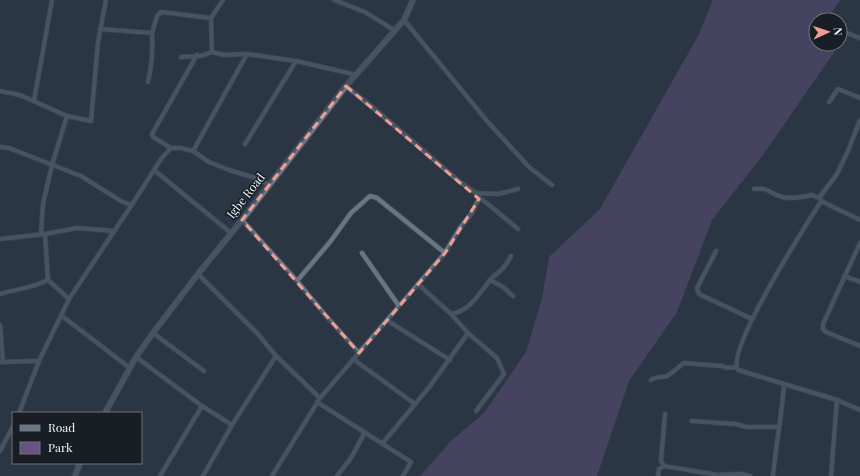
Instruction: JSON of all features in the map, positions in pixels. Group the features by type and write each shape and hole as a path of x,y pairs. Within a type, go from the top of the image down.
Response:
{"street":[{"path":"34,101 52,0"},
{"path":"0,91 20,95 67,116 91,121 92,94 100,29 106,0"},
{"path":"212,52 211,18 223,0"},
{"path":"334,0 344,1 394,30"},
{"name":"Igbe Road","path":"106,412 136,357 153,333 346,86 404,20 413,0"},
{"path":"148,82 151,69 152,34 157,16 161,12 211,18"},
{"path":"404,20 487,121 530,168 552,186"},
{"path":"100,29 152,34"},
{"path":"848,33 860,38"},
{"path":"181,57 205,55 212,52 224,55 247,54 296,61 357,75"},
{"path":"193,151 247,54"},
{"path":"198,55 152,134 153,138 171,148 181,148 193,151 209,162 256,178 269,185"},
{"path":"245,144 296,61"},
{"path":"346,86 459,181 476,193 479,196 479,199 483,200 518,229"},
{"path":"829,102 838,88 860,98"},
{"path":"67,116 52,165 43,204 43,234 48,280 69,299"},
{"path":"819,198 837,174 860,120"},
{"path":"0,147 9,148 81,176 121,201 131,205"},
{"path":"19,412 39,361 69,299 161,159 171,148"},
{"path":"154,170 231,233"},
{"path":"754,189 763,188 782,197 804,197 812,195 860,220"},
{"path":"476,193 498,194 518,189"},
{"path":"298,281 330,242 351,213 370,196 377,198 445,253"},
{"path":"272,476 319,400 445,253 460,228 472,213 479,199"},
{"path":"736,367 742,340 752,319 788,253 820,203 823,202"},
{"path":"242,220 275,258 298,281 325,315 359,353"},
{"path":"0,239 77,228 114,231"},
{"path":"860,243 823,324 823,329 826,332 860,346"},
{"path":"716,251 697,288 697,291 699,294 752,319"},
{"path":"362,253 399,306"},
{"path":"451,314 465,309 478,296 490,280 505,266 511,256"},
{"path":"198,274 257,333 276,356 319,400 382,444 411,462 403,476"},
{"path":"844,276 860,282"},
{"path":"0,294 16,289 37,286 48,280"},
{"path":"490,280 503,287 513,296"},
{"path":"418,284 451,314 468,333 497,358 504,374 476,411"},
{"path":"62,316 130,368"},
{"path":"388,321 450,360"},
{"path":"0,324 2,362 39,361"},
{"path":"153,333 204,371"},
{"path":"382,444 416,404 450,360 468,333"},
{"path":"203,476 232,425 276,356"},
{"path":"136,357 202,406 232,425"},
{"path":"353,359 416,404"},
{"path":"651,380 657,377 666,376 677,369 684,362 722,366 727,368 736,367 738,370 837,400 860,410"},
{"path":"774,476 784,384"},
{"path":"831,476 837,400"},
{"path":"160,476 202,406"},
{"path":"664,466 661,461 665,414"},
{"path":"692,421 736,424 747,427 779,427"},
{"path":"0,451 1,444 12,428"},
{"path":"337,476 351,458 365,432"},
{"path":"75,476 77,464"},
{"path":"658,476 659,469 664,466 717,475 740,474 750,476"}],"highlighted area":[{"path":"346,86 479,199 445,253 359,353 242,220"}],"green space":[{"path":"713,0 840,0 832,12 808,12 808,52 834,52 763,155 712,220 677,312 629,381 597,476 420,476 452,440 484,413 526,352 542,299 549,257 600,209 698,36"}]}
